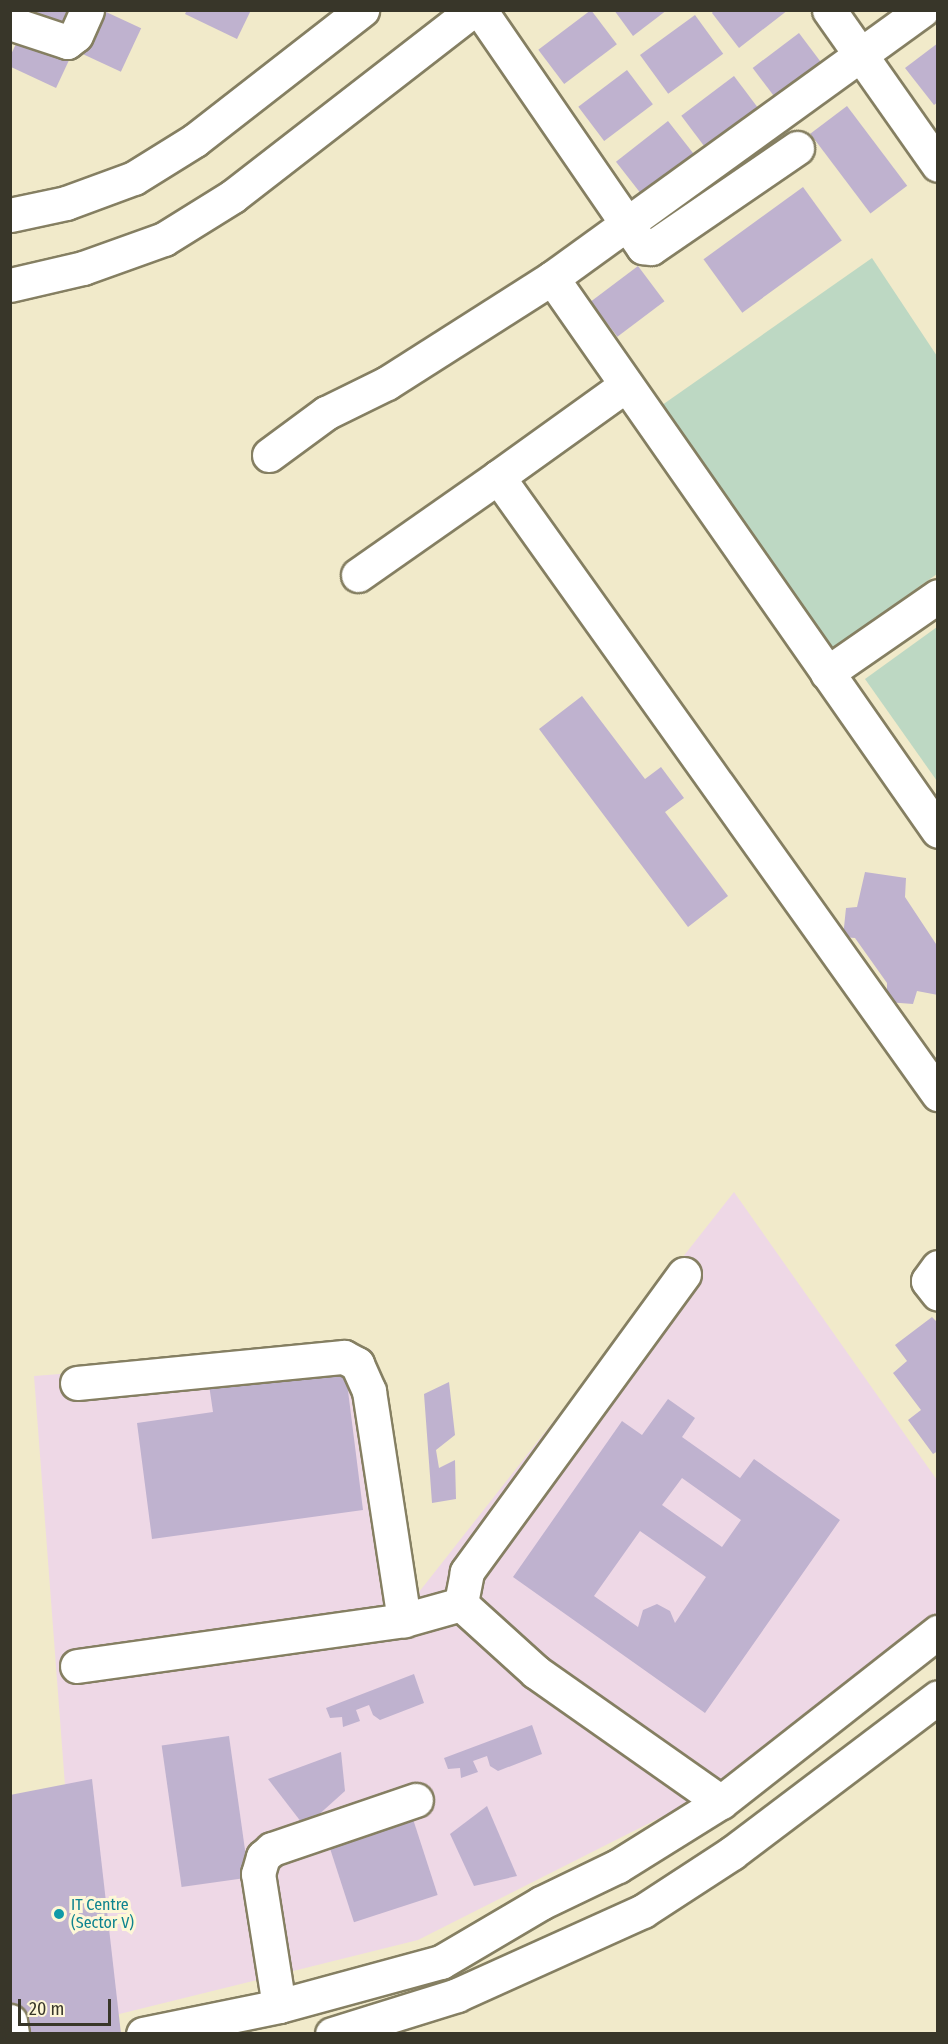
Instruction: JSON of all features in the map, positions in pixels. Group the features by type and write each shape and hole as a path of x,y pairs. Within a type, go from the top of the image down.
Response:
{"street":[{"path":"10,23 67,42 76,35 87,10"},
{"path":"10,215 66,203 134,178 195,140 362,10"},
{"path":"10,285 83,268 164,239 233,196 473,10"},
{"path":"480,10 643,247 651,248 797,148"},
{"path":"829,10 859,56 938,165"},
{"path":"270,455 326,413 387,383 552,278 625,222 922,10"},
{"path":"552,278 938,831"},
{"path":"358,575 626,385"},
{"path":"498,477 938,1094"},
{"path":"827,673 938,596"},
{"path":"938,1267 928,1281 938,1294"},
{"path":"461,1604 467,1572 684,1274"},
{"path":"77,1383 345,1357 357,1364 369,1391 404,1620"},
{"path":"77,1666 404,1620 461,1604"},
{"path":"461,1604 536,1672 721,1802"},
{"path":"142,2034 279,2006 441,1962 541,1903 618,1866 721,1802 938,1632"},
{"path":"332,2034 457,1995 643,1911 732,1853 938,1697"},
{"path":"839,1709 870,1750"},
{"path":"279,2006 258,1874 263,1857 272,1850 416,1800"},
{"path":"10,2021 12,2034"}],"shaded area":[{"path":"734,1192 937,1480 937,1615 703,1796 418,1940 83,2023 34,1376 372,1350 419,1592"}],"green space":[{"path":"872,258 937,356 937,574 827,652 655,410"},
{"path":"937,627 937,781 865,679"}],"building":[{"path":"26,10 78,10 65,41 22,21"},
{"path":"187,10 251,10 237,39 185,14"},
{"path":"591,10 617,44 564,84 538,50"},
{"path":"614,10 667,10 633,36"},
{"path":"714,10 788,10 739,48 712,13"},
{"path":"104,11 141,28 121,72 84,55"},
{"path":"695,15 723,54 668,94 640,55"},
{"path":"21,33 71,56 56,88 10,66 10,57"},
{"path":"799,33 826,69 780,104 753,68"},
{"path":"938,43 938,102 934,105 905,68"},
{"path":"627,70 653,104 604,141 578,107"},
{"path":"734,76 762,113 709,152 681,116"},
{"path":"847,106 907,186 870,214 810,134"},
{"path":"668,121 696,157 644,198 616,162"},
{"path":"803,187 842,240 742,313 703,259"},
{"path":"638,266 664,301 617,337 591,302"},
{"path":"582,696 645,779 661,767 684,798 665,812 728,896 688,927 539,729"},
{"path":"865,872 906,878 905,897 938,947 938,995 917,991 913,1004 887,1002 887,983 855,938 843,937 846,908 857,907"},
{"path":"932,1317 938,1323 938,1451 933,1454 908,1420 921,1410 893,1373 907,1361 895,1345"},
{"path":"344,1359 363,1510 152,1539 137,1423 213,1412 208,1378"},
{"path":"449,1382 455,1435 436,1450 439,1468 455,1460 456,1499 432,1503 424,1394"},
{"path":"668,1399 695,1418 682,1437 740,1478 754,1459 840,1520 705,1713 513,1577 622,1421 642,1435","holes":["682,1478 741,1520 722,1547 662,1505","640,1531 706,1577 675,1623 670,1611 657,1604 643,1610 638,1627 594,1596"]},
{"path":"414,1674 424,1703 380,1720 373,1715 369,1705 356,1710 360,1721 343,1727 342,1717 330,1718 326,1708"},
{"path":"532,1725 542,1754 498,1771 490,1766 487,1756 473,1761 478,1772 461,1778 460,1768 448,1769 444,1758"},
{"path":"229,1736 249,1878 182,1887 162,1745"},
{"path":"341,1752 345,1791 305,1827 268,1779"},
{"name":"IT Centre (Sector V)","path":"92,1779 121,2034 10,2034 10,1795"},
{"path":"487,1806 517,1876 474,1886 450,1834"},
{"path":"412,1816 438,1895 354,1922 328,1843"}],"place":[{"name":"IT Centre (Sector V)","path":"59,1914"}]}
